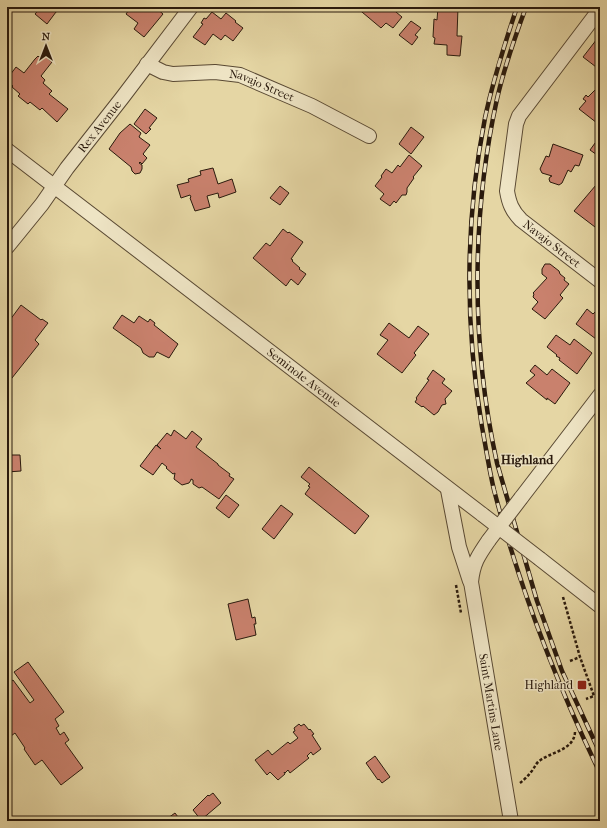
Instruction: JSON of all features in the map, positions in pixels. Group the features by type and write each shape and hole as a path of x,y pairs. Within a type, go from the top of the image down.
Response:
{"street":[{"name":"Rex Avenue","path":"7,247 191,7"},
{"name":"Navajo Street","path":"600,9 519,116 516,124 507,184 509,202 513,212 521,220 600,281"},
{"name":"Navajo Street","path":"148,64 163,72 173,74 215,72 240,75 312,106 370,136"},
{"name":"Seminole Avenue","path":"7,150 600,606"},
{"name":"Saint Martins Lane","path":"471,582 472,569 489,540 600,395"},
{"name":"Saint Martins Lane","path":"448,490 459,548 471,582 511,821"}],"path":[{"path":"562,597 580,657 594,696 586,699"},
{"path":"570,661 580,657"},
{"path":"520,783 530,774 534,766 540,760 560,750 568,744 575,732"}],"building":[{"path":"41,7 65,7 56,12 47,24 35,14"},
{"path":"131,7 155,7 163,14 144,37 134,29 138,23 126,14"},
{"path":"356,7 390,7 402,17 393,28 386,23 381,28"},
{"path":"438,7 458,7 457,36 462,36 460,56 447,55 447,45 434,44 434,19 437,20"},
{"path":"212,12 221,19 226,13 243,28 233,41 225,35 221,40 213,34 205,45 193,37 203,24 201,23 204,18 206,19"},
{"path":"411,21 421,28 415,35 418,37 412,45 399,35"},
{"path":"597,39 600,41 600,70 583,57"},
{"path":"42,54 52,62 41,76 45,80 43,83 52,91 49,94 68,109 57,122 42,108 40,110 30,102 28,104 18,96 20,94 7,81 16,67 24,73 35,59"},
{"path":"595,90 600,94 600,119 597,123 579,109 586,101 583,99 586,95 588,97"},
{"path":"145,109 157,118 149,128 151,129 146,134 134,124"},
{"path":"130,124 141,133 139,137 150,145 143,154 147,158 142,164 140,162 139,163 142,165 140,173 135,174 131,167 109,149 120,133"},
{"path":"411,127 424,137 411,154 399,144"},
{"path":"598,139 600,140 600,157 590,150"},
{"path":"553,144 583,155 579,166 575,165 571,172 568,170 562,183 559,185 550,182 549,179 552,176 542,173 540,169 546,156 549,157"},
{"path":"409,155 422,166 413,177 414,178 407,188 406,195 402,195 396,203 394,201 390,206 380,199 384,194 375,186 386,169 392,173 398,165 400,167"},
{"path":"213,168 218,184 232,179 236,192 219,198 218,193 207,196 210,207 195,211 190,195 181,198 177,185 189,182 188,179 201,175 200,171"},
{"path":"596,185 600,189 600,220 595,227 574,211"},
{"path":"280,186 289,193 280,205 270,198"},
{"path":"283,229 303,242 291,259 300,268 299,269 306,274 298,285 291,279 286,286 253,258 266,243 270,246"},
{"path":"545,264 550,264 559,271 565,278 564,280 569,284 560,295 563,298 545,319 532,309 538,302 533,297 533,293 547,278 542,274 542,269"},
{"path":"21,305 41,320 42,319 48,323 35,340 39,344 7,383 7,324"},
{"path":"587,309 593,314 598,309 600,310 600,342 576,324"},
{"path":"122,315 134,323 139,316 148,322 150,319 155,323 154,325 178,344 169,358 157,352 154,357 149,357 143,353 141,348 113,328"},
{"path":"389,323 409,338 418,326 429,334 414,353 416,355 402,373 377,354 388,340 380,335"},
{"path":"556,335 570,345 574,339 592,353 577,374 559,360 560,358 547,347"},
{"path":"535,365 547,375 552,369 570,383 555,404 547,398 547,400 526,383 535,375 530,371"},
{"path":"433,370 445,379 442,383 452,391 445,399 446,404 442,405 438,412 434,415 423,406 422,407 415,402 417,399 416,398 429,380 427,379"},
{"path":"174,430 186,439 192,431 202,439 196,447 230,474 229,476 234,479 219,499 202,487 199,488 193,484 193,480 191,479 189,483 182,485 174,479 175,473 173,474 162,463 153,475 140,466 156,445 161,449 157,445 167,433 171,436"},
{"path":"7,454 20,455 21,471 7,472"},
{"path":"309,467 369,516 355,534 305,494 310,487 308,486 310,484 301,477"},
{"path":"226,495 239,505 229,518 216,508"},
{"path":"281,505 293,514 274,539 262,529"},
{"path":"248,599 252,618 255,617 256,624 254,624 256,635 236,640 228,604"},
{"path":"28,662 64,712 55,719 59,726 56,728 60,735 64,732 69,740 65,743 83,768 61,785 42,760 35,765 15,733 7,739 7,684 13,680 30,703 34,700 14,672"},
{"path":"299,724 301,726 304,724 309,730 310,729 321,749 313,755 311,752 307,756 309,758 290,773 288,770 285,773 284,772 285,774 278,780 270,772 267,775 255,760 268,750 272,755 288,742 290,744 298,738 293,732 295,731 294,728"},
{"path":"375,756 390,777 382,783 379,779 378,780 366,763"},
{"path":"213,793 221,803 201,820 193,810 208,795 209,796"},
{"path":"175,813 181,821 168,821 168,818"}],"railway":[{"path":"517,7 488,104 478,156 471,234 470,273 470,312 476,389 492,482 515,563 554,670 600,773"},
{"path":"526,7 506,64 497,99 488,144 482,189 478,281 482,373 488,418 497,463 537,601 562,671 600,753"}],"place":[{"name":"Highland","path":"582,685"}],"district":[{"name":"Highland","path":"527,459"}]}
